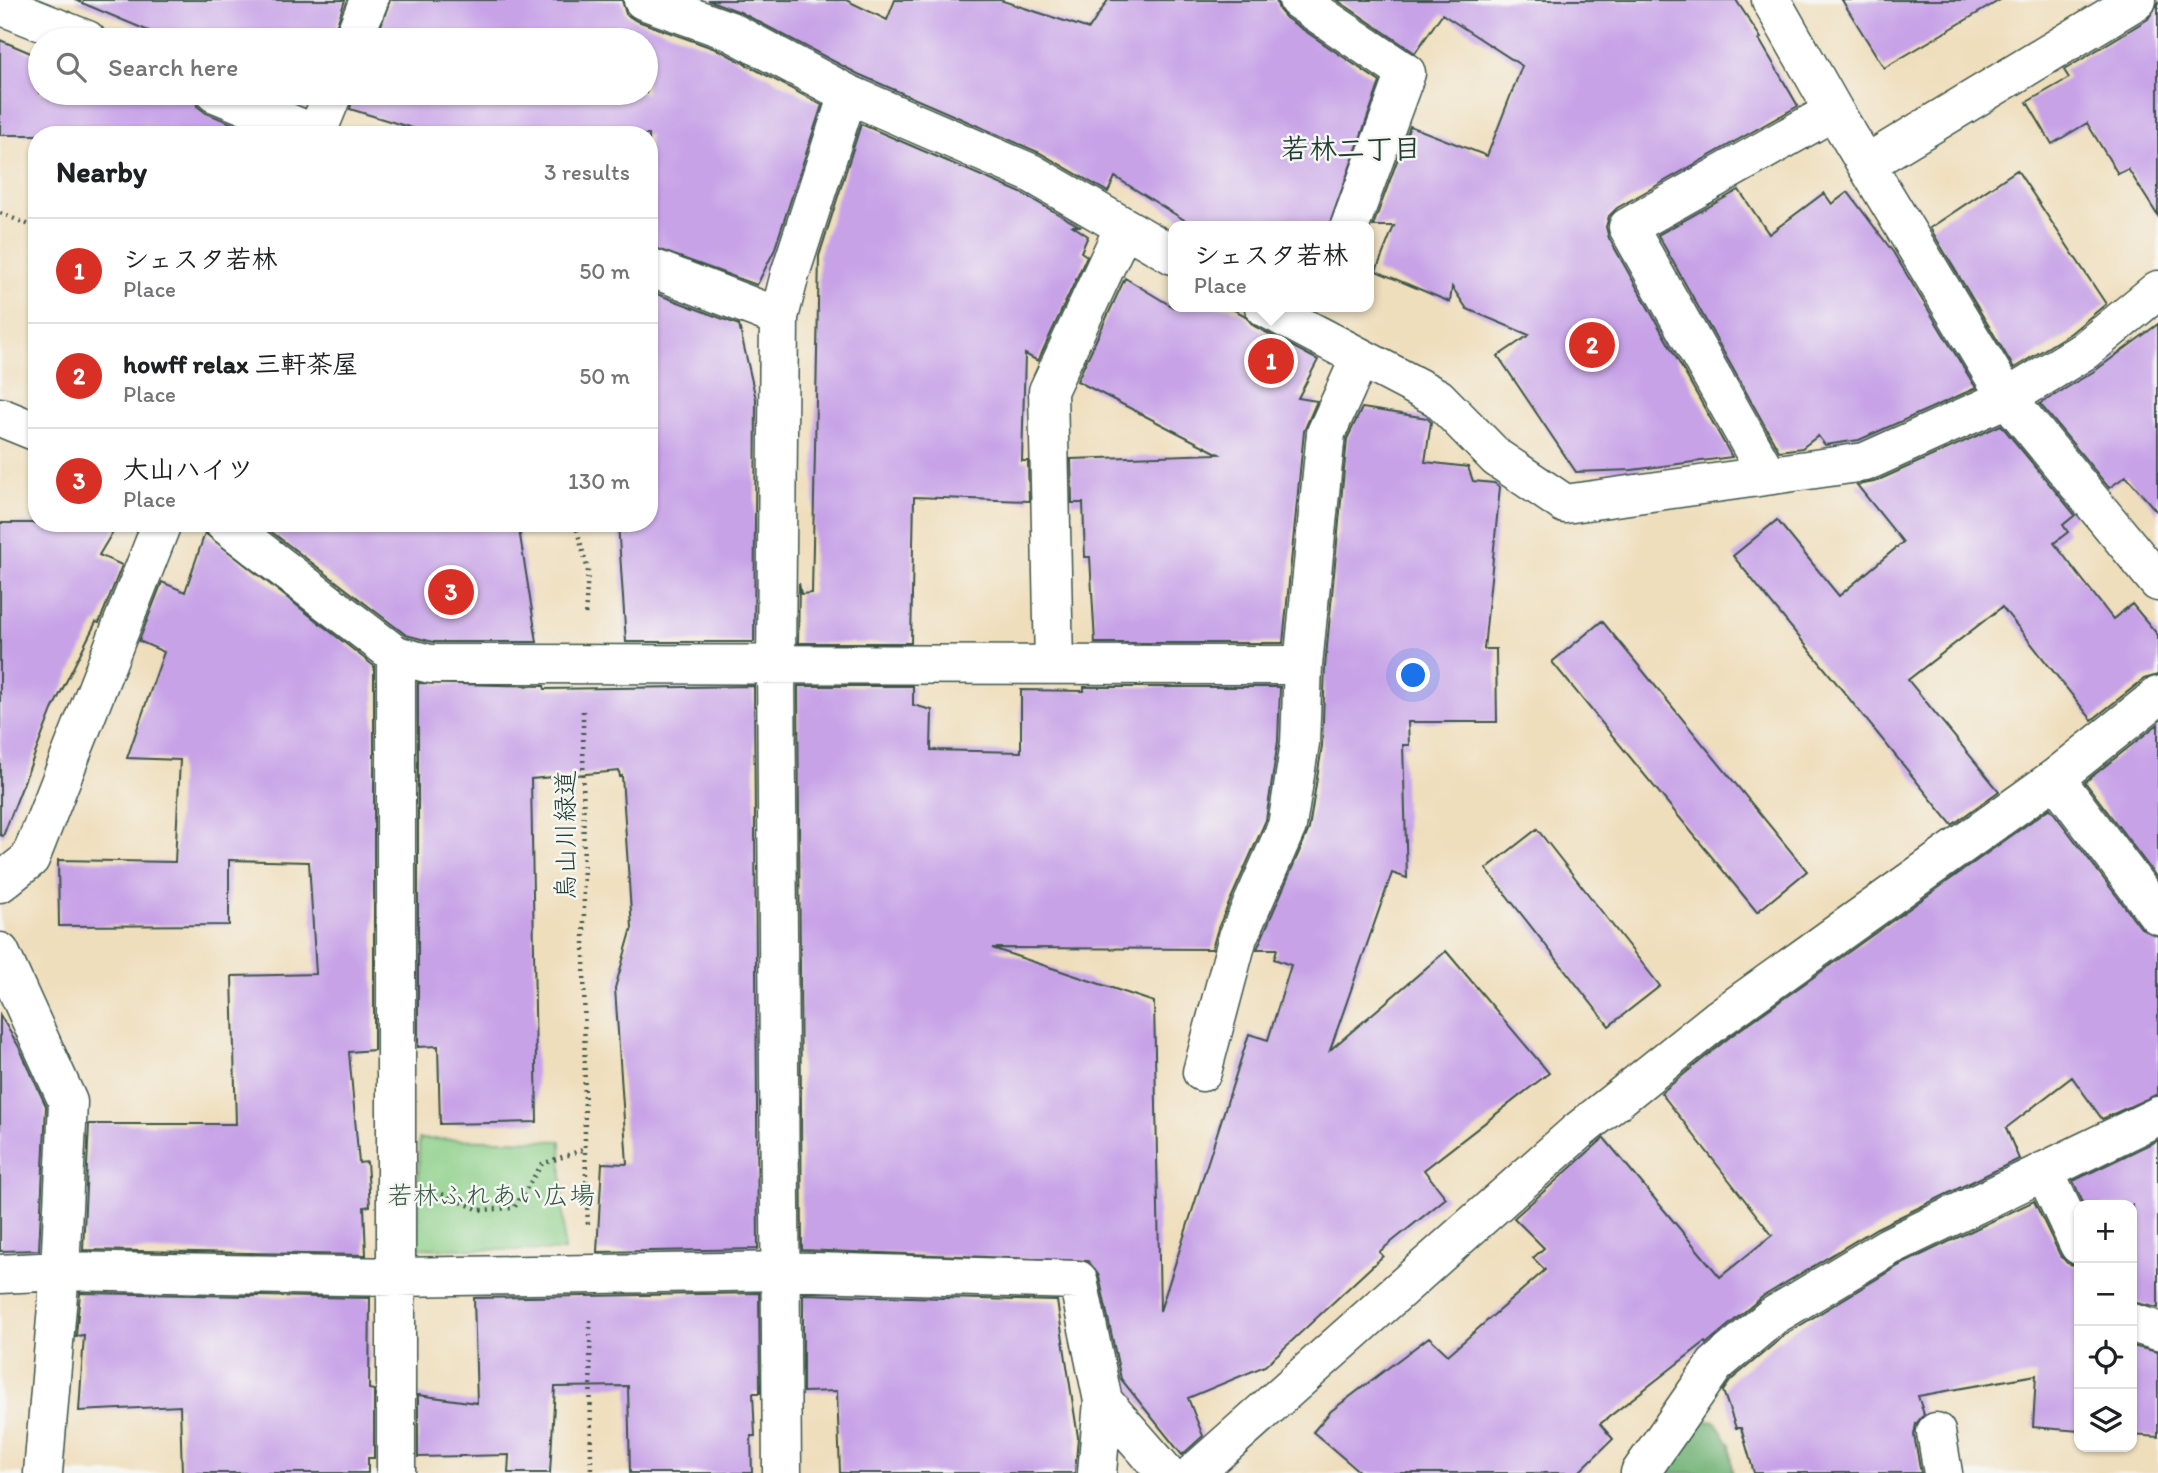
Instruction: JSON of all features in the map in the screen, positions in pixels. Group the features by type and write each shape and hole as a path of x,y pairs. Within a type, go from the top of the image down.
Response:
{"street":[{"path":"358,28 369,0"},
{"path":"643,0 730,31 849,94 1031,173 1168,252"},
{"path":"1298,0 1406,73 1352,221"},
{"path":"1771,0 1834,111 2007,398 2158,582"},
{"path":"1867,163 2137,0"},
{"path":"0,5 57,28"},
{"path":"782,1473 776,663 779,317 790,274 849,94"},
{"path":"244,105 295,126"},
{"path":"320,126 328,105"},
{"path":"1767,474 1628,227 1834,111"},
{"path":"1054,664 1048,391 1124,226"},
{"path":"658,270 779,317"},
{"path":"1284,312 1316,320 1360,358 1438,398 1497,458 1565,504 1866,462 2007,398 2084,351 2158,290"},
{"path":"1202,1072 1238,937 1286,826 1300,743 1303,665 1326,433 1360,358"},
{"path":"0,417 28,428"},
{"path":"0,883 30,859 158,532"},
{"path":"236,532 396,655 430,664 1303,665"},
{"path":"396,655 396,1473"},
{"path":"1194,1473 1577,1132 1718,1020 2055,778 2158,696"},
{"path":"2055,778 2158,915"},
{"path":"0,952 68,1102 60,1271 43,1473"},
{"path":"1640,1473 1715,1365 1773,1316 1888,1247 2158,1116"},
{"path":"2044,1171 2074,1234"},
{"path":"0,1274 60,1271 397,1277 782,1271 1078,1280 1103,1401 1097,1473"},
{"path":"2137,1325 2158,1331"},
{"path":"1103,1401 1167,1473"},
{"path":"1936,1432 1943,1473"}],"path":[{"path":"0,213 28,224"},
{"name":"烏山川緑道","path":"397,1191 436,1191 480,1210 514,1209 542,1164 585,1149 583,664 588,570 578,532"}],"green space":[{"name":"若林ふれあい広場","path":"419,1139 561,1141 564,1251 418,1248"},
{"path":"1701,1420 1715,1422 1730,1444 1733,1473 1622,1473 1686,1440"}],"building":[{"path":"75,0 345,0 336,28 142,28"},
{"path":"390,0 622,0 626,14 657,28 380,28"},
{"path":"708,0 846,0 887,20 895,0 1000,0 1089,29 1108,0 1276,0 1279,10 1286,18 1380,82 1331,221 1186,221 1115,177 1108,192 1040,153 858,74 740,12"},
{"path":"1337,0 1736,0 1761,38 1759,39 1798,106 1617,208 1609,216 1606,227 1609,238 1732,457 1632,470 1576,472 1498,356 1529,335 1467,309 1452,287 1450,302 1376,271 1394,226 1374,226 1374,223 1410,126 1487,156 1522,66 1442,14 1415,53"},
{"path":"1842,0 2000,0 1884,68"},
{"path":"2158,3 2158,216 2128,169 2118,174 2087,123 2052,144 2027,102 2069,78 2064,70 2148,19"},
{"path":"658,28 721,51 822,105 774,251 757,285 658,249 658,126 406,126 350,109 351,105 658,105"},
{"path":"0,40 28,52 28,105 197,105 206,113 238,126 28,126 28,135 0,135"},
{"path":"861,124 1021,193 1079,226 1073,226 1088,236 1081,252 1087,256 1038,361 1025,354 1022,461 1028,461 1029,501 914,497 911,643 798,643 799,583 801,594 812,593 819,256"},
{"path":"2017,170 2106,304 2071,333 2014,368 1930,228"},
{"path":"1739,190 1769,234 1824,193 1832,204 1848,192 1893,252 1976,388 1859,440 1825,445 1818,436 1802,448 1779,451 1658,235"},
{"path":"1125,278 1168,304 1168,312 1238,312 1254,326 1318,360 1298,398 1317,401 1304,431 1283,643 1095,643 1090,557 1085,557 1083,503 1072,503 1071,459 1219,454 1077,381"},
{"path":"658,294 739,325 756,399 754,642 626,642 619,532 658,532"},
{"path":"2158,324 2158,513 2126,476 2109,488 2040,404 2096,370"},
{"path":"1362,408 1427,418 1431,422 1425,462 1468,467 1473,481 1494,483 1500,487 1484,649 1496,649 1497,722 1408,722 1409,745 1403,745 1407,878 1392,873 1330,1050 1446,951 1549,1073 1424,1170 1446,1198 1379,1252 1383,1256 1265,1366 1188,1398 1203,1436 1182,1455 1121,1379 1099,1276 1088,1261 802,1250 798,686 913,686 913,705 932,710 931,750 1021,752 1021,690 1084,691 1084,687 1280,687 1278,741 1266,820 1218,928 1212,949 992,948 1154,1002 1160,1311 1249,1034 1268,1040 1291,965 1274,959 1277,949 1257,949 1309,829 1322,746 1325,667 1347,439"},
{"path":"2001,425 2075,515 2063,525 2068,532 2054,543 2113,619 2132,604 2158,635 2158,675 2144,679 2092,720 2002,607 1908,680 1999,791 1952,825 1733,556 1777,520 1839,596 1903,542 1857,485 1874,482"},
{"path":"0,523 28,523 28,532 113,532 99,555 122,565 99,623 96,622 52,710 3,836 0,835"},
{"path":"272,532 519,532 537,642 433,642 406,635"},
{"path":"205,533 374,666 374,1050 349,1052 359,1163 367,1162 370,1206 364,1207 366,1255 83,1250 89,1124 236,1124 232,976 316,974 309,862 229,860 229,925 59,926 58,860 175,862 180,760 127,758 164,652 139,641 162,582 185,592"},
{"path":"1602,621 1807,871 1757,912 1552,662"},
{"path":"418,683 544,686 545,689 754,686 758,1249 597,1252 602,1163 627,1164 615,988 632,928 622,776 620,777 619,771 531,779 537,1122 440,1124 438,1046 418,1047"},
{"path":"2158,724 2158,879 2085,782"},
{"path":"2050,808 2141,928 2158,936 2158,1094 2102,1119 2072,1077 2006,1128 2019,1159 1877,1228 1762,1297 1706,1344 1705,1342 1600,1424 1613,1439 1578,1473 1361,1473 1313,1432 1331,1411 1429,1337 1448,1355 1545,1270 1533,1258 1544,1248 1514,1218 1604,1138 1720,1277 1772,1235 1661,1093 1731,1036"},
{"path":"1537,829 1660,986 1609,1026 1486,869"},
{"path":"0,1015 19,1047 46,1106 39,1250 0,1251"},
{"path":"2158,1140 2158,1308 2137,1303 2137,1200 2082,1200 2073,1181"},
{"path":"2034,1201 2060,1255 2067,1263 2074,1265 2074,1431 2033,1427 2036,1375 1918,1396 1924,1414 1916,1424 1914,1435 1921,1473 1754,1473 1741,1428 1736,1428 1723,1391 1731,1380 1786,1334 1898,1266"},
{"path":"80,1293 370,1298 369,1389 374,1390 374,1458 368,1458 368,1473 182,1473 180,1406 79,1411 84,1335 76,1336"},
{"path":"759,1293 760,1393 753,1393 755,1436 751,1436 752,1473 630,1473 628,1386 555,1387 550,1473 508,1473 509,1455 418,1457 418,1395 477,1403 474,1298"},
{"path":"803,1294 1057,1301 1078,1437 1075,1473 840,1473 837,1391 803,1392"},
{"path":"2137,1347 2158,1352 2158,1437 2137,1435"}],"place":[{"name":"howff relax 三軒茶屋","path":"1592,345"},
{"name":"シェスタ若林","path":"1271,361"},
{"name":"大山ハイツ","path":"451,592"}],"district":[{"name":"若林二丁目","path":"1351,148"}]}
